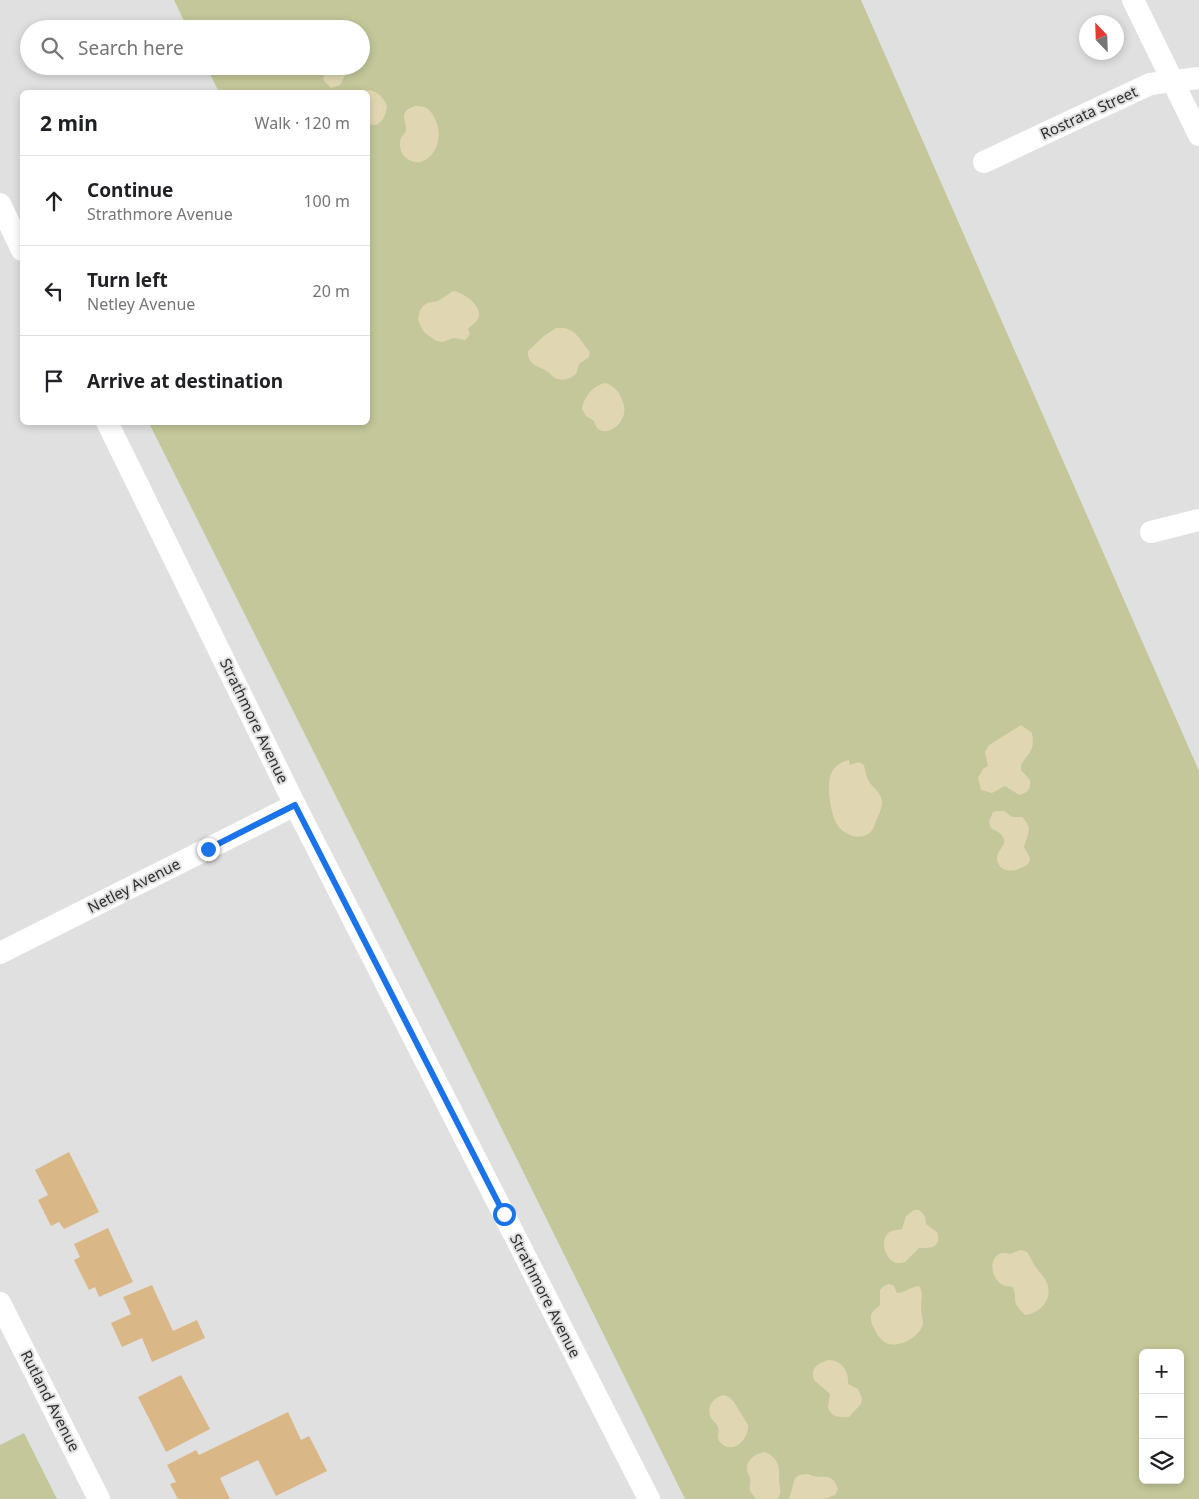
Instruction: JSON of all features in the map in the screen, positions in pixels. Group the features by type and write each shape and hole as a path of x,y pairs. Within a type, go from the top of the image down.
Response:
{"street":[{"path":"1133,0 1199,135"},
{"name":"Rostrata Street","path":"984,162 1150,84 1199,78"},
{"path":"0,204 20,246"},
{"name":"Strathmore Avenue","path":"108,425 295,805 649,1499"},
{"path":"1150,532 1199,520"},
{"name":"Netley Avenue","path":"0,953 295,805"},
{"name":"Rutland Avenue","path":"0,1302 99,1499"}],"green space":[{"path":"174,0 861,0 1199,771 1199,1499 685,1499 150,425 370,425 370,90 218,90 210,75 370,75 370,20 184,20"},
{"path":"24,1433 57,1499 0,1499 0,1445"}],"sand":[{"path":"324,75 345,75 340,85 331,88 323,80"},
{"path":"370,90 376,92 387,106 382,121 370,124"},
{"path":"415,106 425,107 430,110 438,129 436,147 432,154 426,160 419,162 412,161 404,156 400,145 401,138 406,131 404,114 409,108"},
{"path":"453,291 466,296 477,308 479,316 476,322 468,329 470,334 465,340 454,338 442,342 436,341 424,332 420,325 418,319 420,310 427,303 438,301"},
{"path":"556,328 568,329 573,332 590,352 589,357 579,364 576,374 561,380 532,363 528,356 528,351"},
{"path":"606,383 618,392 624,409 623,417 614,428 602,431 597,428 594,421 586,416 582,409 590,392 597,386"},
{"path":"1021,725 1032,733 1033,739 1031,751 1021,765 1021,770 1030,780 1028,790 1019,795 1005,786 992,793 981,790 978,778 983,769 988,766 985,752 989,745"},
{"path":"849,760 850,765 859,762 864,765 868,780 882,802 872,830 869,834 858,837 847,834 838,826 830,803 829,782 831,774 837,766"},
{"path":"1004,811 1012,817 1022,817 1029,828 1024,847 1030,858 1029,863 1016,870 1002,868 997,859 1004,840 1001,834 991,828 989,822 993,812"},
{"path":"914,1210 921,1211 926,1224 937,1232 938,1241 934,1246 919,1248 905,1262 897,1263 886,1254 885,1239 891,1231 902,1229 906,1216"},
{"path":"1021,1250 1027,1252 1046,1281 1048,1289 1047,1300 1041,1308 1025,1315 1016,1303 1013,1287 1001,1284 992,1269 995,1258 998,1255 1003,1253 1010,1254"},
{"path":"889,1284 894,1286 897,1293 919,1286 922,1294 923,1323 921,1328 914,1337 897,1344 886,1343 881,1339 874,1329 871,1320 873,1312 880,1305 880,1290"},
{"path":"828,1360 833,1360 844,1367 848,1384 858,1389 862,1398 861,1404 849,1417 839,1417 831,1413 828,1407 830,1394 814,1380 814,1369"},
{"path":"724,1395 734,1402 748,1425 746,1436 743,1440 739,1444 730,1447 725,1446 718,1439 718,1427 711,1418 709,1410 714,1400"},
{"path":"765,1452 773,1457 779,1470 780,1492 777,1499 756,1499 750,1491 750,1478 747,1471 749,1460"},
{"path":"808,1474 833,1480 838,1489 835,1495 824,1499 789,1499 795,1478 799,1475"}],"building":[{"path":"69,1152 99,1212 64,1229 59,1222 51,1226 38,1200 48,1195 35,1170"},
{"path":"108,1228 133,1282 99,1297 95,1287 89,1290 74,1260 80,1257 74,1244"},
{"path":"152,1285 173,1331 197,1320 205,1338 152,1362 142,1338 122,1347 111,1323 131,1314 123,1297"},
{"path":"181,1375 210,1429 166,1452 138,1397"},
{"path":"288,1412 301,1440 309,1436 327,1471 276,1496 258,1460 220,1478 230,1499 178,1499 170,1484 176,1482 167,1465 196,1450 199,1455"}],"route":[{"path":"208,849 295,805 504,1214"}]}
